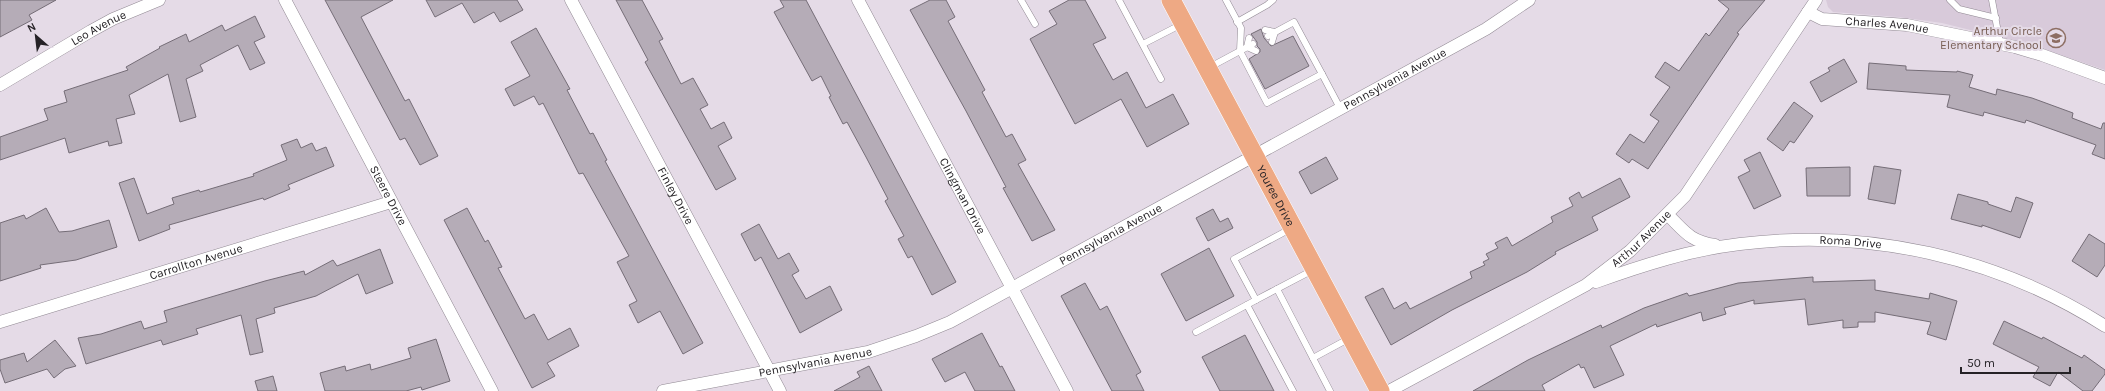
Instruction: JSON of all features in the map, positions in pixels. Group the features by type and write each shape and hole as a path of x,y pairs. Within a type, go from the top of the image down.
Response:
{"main road":[{"name":"Youree Drive","path":"1175,1 1183,23 1380,390"}],"street":[{"name":"Leo Avenue","path":"0,85 90,31 113,19 158,0"},
{"name":"Steere Drive","path":"285,0 492,391"},
{"name":"Finley Drive","path":"570,0 780,391"},
{"name":"Clingman Drive","path":"858,0 1067,391"},
{"name":"Pennsylvania Avenue","path":"663,391 868,352 888,346 950,322 1254,154 1486,29 1529,0"},
{"name":"Arthur Avenue","path":"1380,390 1586,286 1630,251 1668,215 1697,179 1816,0"},
{"name":"Charles Avenue","path":"1808,12 1822,19 1907,24 2000,43 2042,54 2105,78"},
{"name":"Carrollton Avenue","path":"0,322 391,202"},
{"path":"1668,215 1684,232 1700,243 1722,247"},
{"name":"Roma Drive","path":"1586,286 1640,266 1722,247 1766,241 1821,240 1876,243 1919,250 1969,262 2018,279 2065,302 2105,326"}],"lane":[{"path":"1021,0 1034,24"},
{"path":"1119,0 1161,79"},
{"path":"1226,0 1241,28 1240,51 1267,103 1322,74"},
{"path":"1237,22 1267,6 1272,0"},
{"path":"1950,0 1959,9 1996,18"},
{"path":"1992,0 2000,43"},
{"path":"1268,36 1294,22 1340,108"},
{"path":"1143,44 1183,23"},
{"path":"1265,30 1275,32"},
{"path":"1272,42 1275,32"},
{"path":"1250,38 1250,46"},
{"path":"1208,69 1250,46"},
{"path":"1250,46 1256,50"},
{"path":"1256,300 1234,259 1293,228"},
{"path":"1196,332 1315,269"},
{"path":"1277,289 1330,391"},
{"path":"1248,305 1293,391"},
{"path":"1313,358 1352,337"}],"shaded area":[{"name":"Arthur Circle Elementary School","path":"1826,0 2105,0 2105,70 2031,45 1942,23 1898,17 1833,12 1828,7"}],"building":[{"path":"0,0 56,0 29,15 32,20 0,37"},
{"path":"325,0 393,0 361,17 405,101 409,99 438,156 420,165 405,138 400,140"},
{"path":"426,0 517,0 523,10 500,22 494,12 474,23 462,3 435,17"},
{"path":"616,0 642,0 663,39 659,41 681,84 693,78 708,105 700,109 711,129 724,122 732,138 718,146 736,179 716,190 645,62 648,60"},
{"path":"780,0 806,0 956,282 932,295 912,256 908,258 898,239 904,236 885,201 888,199 847,122 843,124 829,97 831,96 821,76 812,81 774,12 784,7"},
{"path":"930,0 946,0 955,17 948,21 985,90 982,92 1006,137 1012,134 1026,160 1018,164 1055,230 1032,241 1003,188 1006,187 910,10"},
{"path":"1069,0 1085,0 1106,38 1093,44 1113,80 1127,72 1146,108 1173,94 1189,124 1147,147 1121,99 1075,124 1030,39 1057,24 1049,11"},
{"path":"1718,0 1765,0 1737,33 1739,34 1648,169 1632,159 1629,163 1616,154 1630,134 1644,143 1659,121 1650,115 1670,87 1655,77 1665,62 1679,71 1706,33 1709,36 1729,9"},
{"path":"255,16 265,37 254,42 265,63 250,70 238,45 200,65 203,71 186,79 196,117 180,122 168,74 129,95 135,114 116,119 122,143 109,146 108,141 69,153 65,138 0,160 0,137 48,120 44,109 67,102 64,91 128,70 126,67 160,48 159,47 186,34 189,42 222,25 225,31"},
{"path":"536,28 570,89 567,90 590,134 593,133 607,160 605,161 703,343 683,354 660,311 638,323 629,305 637,301 617,262 629,256 583,173 579,174 543,103 539,105 534,96 514,106 505,89 530,76 511,42"},
{"path":"1261,29 1264,38 1271,46 1293,36 1309,66 1265,89 1249,59 1260,52 1257,42 1251,34"},
{"path":"1844,59 1857,82 1821,102 1810,82 1830,71 1828,68"},
{"path":"1869,63 1906,66 1906,70 1957,71 1973,75 1969,87 1996,95 1997,89 2032,98 2073,113 2072,118 2101,129 2103,123 2105,123 2105,159 2092,154 2096,145 2026,120 2025,123 1984,112 1983,116 1947,107 1950,95 1867,89"},
{"path":"1794,102 1813,116 1794,143 1790,141 1783,151 1767,139"},
{"path":"297,139 301,148 312,143 316,151 326,147 334,166 288,185 290,189 264,200 263,198 169,225 170,229 139,241 119,183 134,178 147,214 174,204 172,198 199,190 200,192 254,176 253,174 287,160 281,145"},
{"path":"1760,152 1781,196 1754,209 1738,177 1750,171 1744,160"},
{"path":"1326,157 1338,179 1311,194 1299,172"},
{"path":"1874,166 1901,170 1895,204 1868,199"},
{"path":"1850,167 1850,196 1807,196 1806,168"},
{"path":"1620,178 1630,197 1592,217 1598,230 1555,252 1556,254 1527,272 1452,310 1391,345 1365,297 1383,288 1394,309 1406,302 1410,309 1472,278 1470,272 1485,265 1483,262 1489,259 1486,254 1498,248 1495,243 1507,237 1512,246 1553,222 1551,217 1573,206 1569,198 1579,192 1582,198"},
{"path":"1958,194 1988,202 1988,204 2011,212 2016,197 2033,203 2020,238 1982,225 1982,227 1951,219"},
{"path":"46,208 59,232 72,231 109,220 117,247 76,260 40,265 41,268 0,281 0,223 24,215 26,219"},
{"path":"467,208 485,242 488,240 502,267 498,268 525,319 534,314 548,340 570,328 579,346 547,363 555,376 532,388 444,220"},
{"path":"1213,209 1220,222 1228,218 1233,228 1208,241 1196,218"},
{"path":"759,224 778,259 789,253 799,271 792,275 806,299 830,286 842,310 800,333 761,257 755,261 741,234"},
{"path":"2089,234 2105,244 2105,265 2097,277 2072,261"},
{"path":"1209,248 1234,296 1186,321 1161,274"},
{"path":"380,249 393,283 366,294 358,274 316,296 274,308 275,313 256,319 263,352 250,355 241,315 196,329 198,334 163,345 161,340 86,364 78,338 101,334 141,321 144,329 167,322 164,311 304,271 305,275 333,260 337,266"},
{"path":"1813,277 1813,282 1875,280 1875,290 1929,299 1930,293 1957,301 1946,340 1927,334 1931,322 1875,312 1875,322 1858,322 1858,327 1843,328 1843,320 1808,325 1805,299 1754,304 1754,300 1724,308 1726,314 1703,321 1701,312 1657,327 1656,324 1610,346 1624,375 1594,388 1584,367 1581,368 1579,364 1542,385 1545,391 1473,391 1528,360 1601,325 1602,328 1644,308 1687,293 1689,296 1738,283"},
{"path":"1085,283 1100,310 1107,306 1141,372 1136,375 1144,391 1112,391 1061,296"},
{"path":"2004,321 2042,339 2043,337 2082,358 2084,355 2105,370 2105,374 2092,391 2083,391 2058,372 2050,386 2033,377 2039,367 1993,344"},
{"path":"982,333 1015,391 975,391 965,372 945,382 932,359"},
{"path":"1245,335 1274,391 1220,391 1202,357"},
{"path":"436,339 450,381 422,390 421,387 406,391 325,391 320,373 345,366 346,371 370,364 371,370 411,358 408,348"},
{"path":"55,340 76,366 65,369 54,378 47,369 5,383 0,369 0,360 24,353 27,362"},
{"path":"869,366 882,391 834,391 860,377 857,372"},
{"path":"273,376 277,391 258,391 255,381"}],"place":[{"name":"Arthur Circle Elementary School","path":"2056,38"}]}
